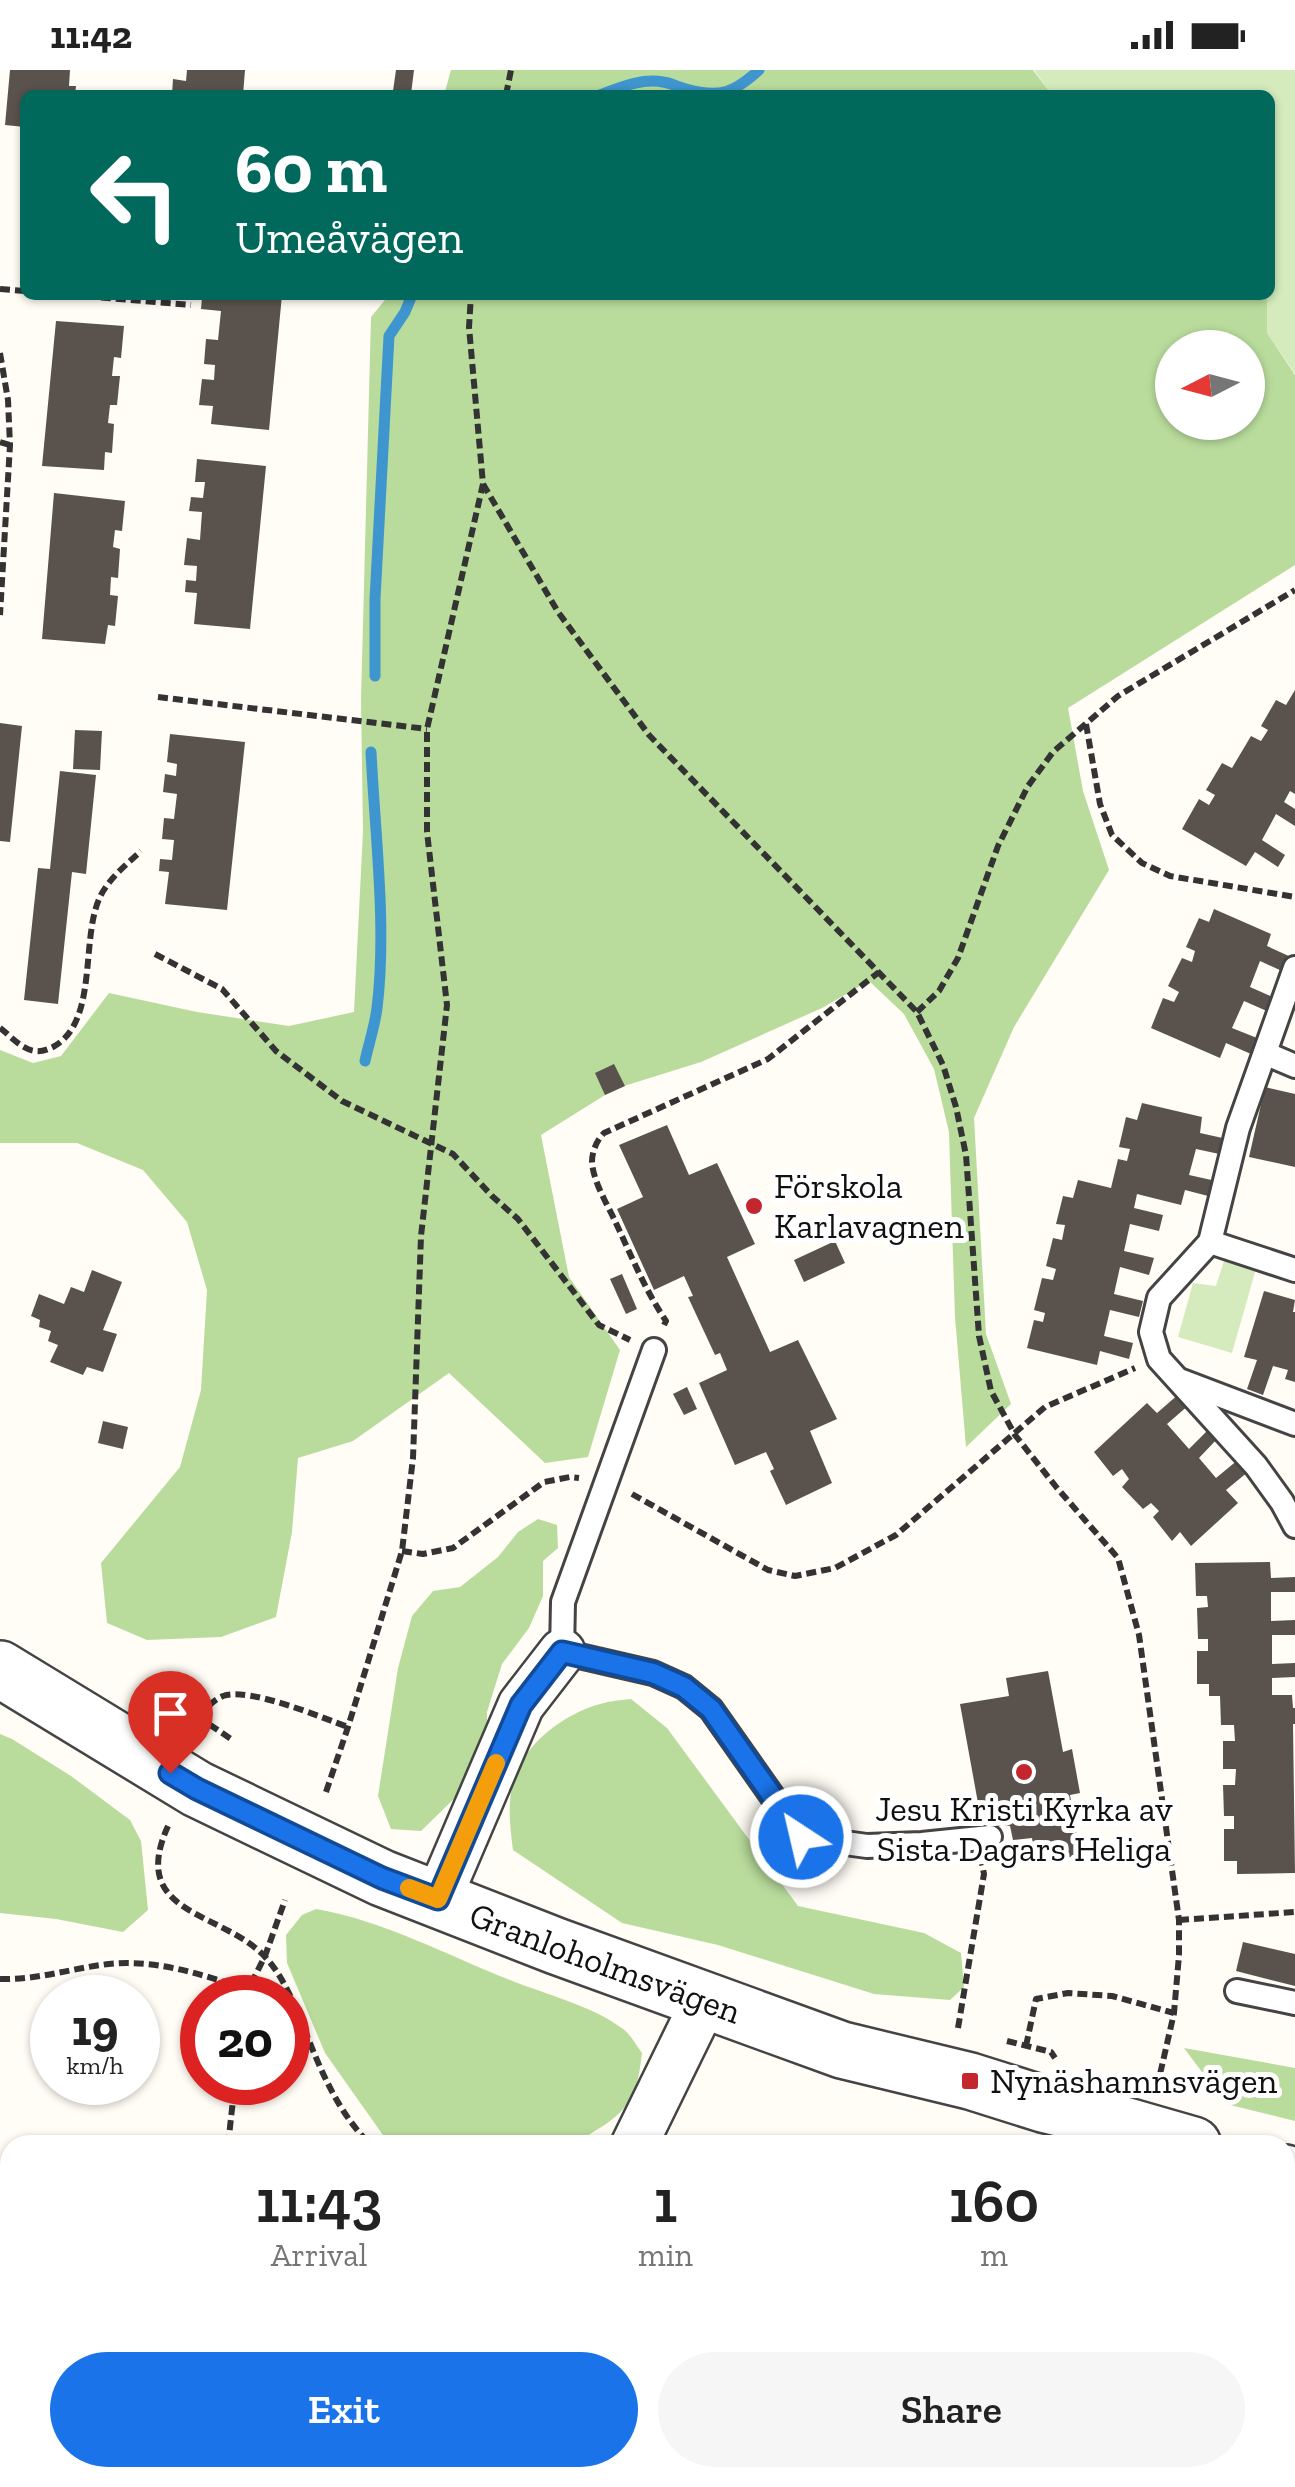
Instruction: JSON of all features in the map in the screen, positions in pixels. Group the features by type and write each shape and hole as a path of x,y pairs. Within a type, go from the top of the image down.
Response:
{"street":[{"path":"438,1899 521,1705 562,1652"},
{"name":"Granloholmsvägen","path":"0,1669 197,1789 382,1878 842,2050 970,2081 1158,2135"},
{"path":"639,2135 705,2000"}],"lane":[{"path":"1295,968 1238,1128 1210,1242 1158,1298 1152,1332 1159,1359 1256,1466 1295,1526"},
{"path":"1265,1053 1295,1066"},
{"path":"1210,1242 1295,1270"},
{"path":"654,1350 563,1602 562,1652 653,1673 684,1687 711,1709 801,1837 867,1846 984,1837"},
{"path":"1176,1379 1295,1424"},
{"path":"1282,1502 1295,1481"},
{"path":"1237,1991 1295,2003"}],"path":[{"path":"130,300 190,305"},
{"path":"326,1792 402,1550 414,1458 422,1236 447,1006 427,832 427,728 484,484 469,326 472,300"},
{"path":"0,353 10,445 0,615"},
{"path":"0,442 10,445"},
{"path":"484,484 558,612 649,735 916,1012 943,1065 966,1155 979,1336 992,1391 1015,1435 1118,1558 1139,1634 1179,1920 1174,2013 1158,2083"},
{"path":"916,1012 939,990 958,958 998,846 1028,786 1053,752 1118,696 1295,590"},
{"path":"158,697 427,728"},
{"path":"1086,724 1100,804 1112,835 1142,863 1170,876 1295,897"},
{"path":"0,1028 26,1049 42,1052 65,1040 76,1022 100,896 141,850"},
{"path":"155,954 222,990 276,1051 342,1101 453,1154 518,1219 599,1325 654,1350 666,1321 653,1302 602,1193 592,1165 599,1139 604,1133 768,1059 879,972"},
{"path":"402,1550 423,1554 453,1548 544,1482 570,1477 606,1480 768,1570 795,1576 835,1568 896,1535 1045,1407 1159,1359"},
{"path":"142,1692 200,1718 234,1741"},
{"path":"200,1718 206,1708 223,1696 252,1695 348,1726"},
{"path":"168,1826 157,1865 160,1883 178,1904 265,1956 285,1983 327,2083 360,2135"},
{"path":"958,2028 984,1874 984,1837"},
{"path":"256,1975 285,1900"},
{"path":"1179,1920 1295,1912"},
{"path":"0,1979 35,1978 109,1964 137,1964 202,1975"},
{"path":"1026,2046 1036,1999 1068,1993 1112,1996 1174,2013"},
{"path":"229,2135 232,2105"}],"green space":[{"path":"451,70 1033,70 1048,90 445,90"},
{"path":"1034,70 1295,70 1295,374 1267,333 1267,300 1275,300 1275,90 1048,90"},
{"path":"385,300 1267,300 1267,333 1295,375 1295,565 1068,708 1083,791 1109,870 1014,1027 974,1118 986,1334 1011,1404 966,1447 955,1317 949,1132 934,1069 904,1014 869,981 822,1008 701,1062 624,1086 541,1135 569,1277 620,1350 588,1457 545,1463 449,1373 353,1441 298,1458 292,1532 276,1617 221,1637 147,1640 107,1623 101,1563 180,1467 201,1390 207,1290 187,1222 143,1170 77,1143 0,1143 0,1050 33,1063 61,1056 109,993 289,1026 354,1012 363,831 361,700 371,317"},
{"path":"1224,1261 1256,1269 1232,1353 1178,1337 1193,1283 1216,1286"},
{"path":"538,1519 557,1525 558,1548 543,1561 543,1596 529,1628 502,1664 487,1712 487,1733 459,1794 421,1831 391,1829 378,1796 398,1668 412,1616 433,1591 460,1587 498,1557 518,1532"},
{"path":"631,1699 667,1728 798,1906 924,1933 961,1953 964,1987 950,2000 874,1994 718,1945 622,1923 513,1850 510,1797 519,1766 527,1754 548,1732 573,1715 600,1704"},
{"path":"0,1734 71,1776 130,1820 141,1841 148,1910 123,1932 0,1913"},
{"path":"316,1909 342,1914 583,2007 626,2031 642,2053 629,2101 616,2117 588,2135 383,2135 325,2053 310,2017 310,1975 292,1975 287,1963 286,1935 302,1915"},
{"path":"1184,2048 1295,2068 1295,2121 1226,2104"}],"building":[{"path":"10,70 70,70 69,86 76,86 76,90 20,90 20,126 5,125"},
{"path":"187,70 245,70 243,90 172,90 173,79 186,81"},
{"path":"396,70 414,70 412,90 393,90"},
{"path":"202,300 282,300 269,430 211,424 213,406 199,405 202,379 214,380 215,365 204,364 206,339 218,340 221,311 201,309"},
{"path":"56,321 124,326 121,358 114,357 112,376 120,376 117,405 110,405 108,423 114,424 112,453 105,452 104,470 42,466"},
{"path":"197,459 266,466 250,629 194,624 197,593 185,592 186,580 196,581 197,566 184,565 187,538 200,540 202,512 189,511 191,497 203,498 205,482 195,482"},
{"path":"54,493 125,501 122,531 115,530 113,547 120,549 118,578 111,577 110,595 118,596 115,626 108,625 105,644 42,639"},
{"path":"1295,690 1295,794 1290,791 1284,802 1295,809 1295,826 1276,814 1262,840 1285,855 1278,867 1255,852 1246,866 1182,829 1199,799 1209,805 1215,795 1206,790 1222,763 1232,768 1251,736 1261,741 1268,730 1261,726 1276,700 1286,705"},
{"path":"0,723 22,726 10,842 0,841"},
{"path":"75,730 102,731 100,770 73,769"},
{"path":"170,734 245,742 227,910 165,904 169,872 159,871 160,859 172,860 174,840 162,839 164,818 174,819 177,794 163,792 165,774 176,776 177,764 167,762"},
{"path":"60,771 96,775 86,874 72,872 58,1004 24,1000 38,868 50,869"},
{"path":"1214,909 1271,934 1267,946 1291,957 1284,972 1260,961 1250,987 1275,998 1269,1012 1244,1001 1232,1028 1257,1038 1251,1054 1226,1043 1220,1058 1151,1028 1163,998 1174,1002 1179,992 1168,986 1182,958 1192,962 1195,951 1186,947 1199,918 1209,922"},
{"path":"614,1064 625,1086 605,1095 595,1073"},
{"path":"1265,1087 1295,1094 1295,1167 1249,1157"},
{"path":"1142,1103 1202,1117 1200,1133 1227,1139 1224,1155 1196,1149 1189,1175 1216,1181 1212,1197 1185,1190 1181,1205 1137,1194 1134,1208 1163,1215 1159,1231 1130,1224 1124,1251 1154,1258 1149,1275 1120,1267 1114,1294 1143,1301 1139,1317 1110,1310 1104,1336 1133,1343 1129,1359 1100,1351 1097,1365 1027,1348 1034,1320 1043,1322 1045,1313 1034,1310 1042,1278 1053,1280 1056,1269 1046,1266 1053,1238 1062,1240 1065,1225 1056,1224 1063,1196 1073,1198 1078,1180 1111,1188 1118,1159 1127,1161 1130,1149 1119,1147 1126,1117 1137,1120"},
{"path":"667,1125 689,1175 717,1163 755,1244 727,1257 770,1352 798,1340 837,1419 810,1431 832,1483 786,1505 766,1452 735,1465 699,1383 727,1370 720,1353 715,1355 688,1297 693,1296 684,1276 654,1290 617,1209 643,1197 619,1145"},
{"path":"835,1241 845,1263 804,1282 794,1260"},
{"path":"92,1270 122,1282 103,1330 117,1334 103,1372 87,1367 83,1375 50,1362 58,1345 48,1341 51,1331 39,1327 40,1320 31,1316 39,1294 64,1304 71,1287 84,1292"},
{"path":"622,1274 637,1309 626,1314 610,1279"},
{"path":"1264,1291 1295,1300 1295,1382 1285,1379 1288,1370 1273,1366 1263,1395 1247,1389 1257,1360 1244,1357"},
{"path":"687,1387 697,1409 684,1415 673,1394"},
{"path":"1180,1393 1190,1404 1167,1424 1189,1449 1209,1429 1218,1438 1199,1458 1216,1478 1239,1459 1249,1471 1226,1490 1238,1503 1191,1546 1180,1532 1172,1541 1153,1517 1159,1511 1151,1503 1143,1509 1122,1487 1129,1479 1122,1469 1113,1476 1094,1452 1147,1403 1157,1413"},
{"path":"103,1421 128,1427 123,1449 98,1443"},
{"path":"1270,1562 1271,1578 1295,1577 1295,1592 1271,1592 1271,1621 1295,1620 1295,1635 1272,1635 1272,1664 1295,1663 1295,1677 1272,1678 1272,1695 1292,1695 1295,1708 1295,1873 1237,1874 1237,1861 1224,1861 1224,1829 1234,1829 1234,1816 1224,1816 1223,1785 1235,1785 1236,1769 1223,1769 1223,1741 1235,1741 1234,1725 1221,1725 1220,1696 1209,1696 1209,1684 1197,1684 1197,1651 1208,1651 1208,1639 1198,1639 1197,1608 1208,1607 1207,1596 1196,1596 1195,1563"},
{"name":"Jesu Kristi Kyrka av Sista Dagars Heliga","path":"1048,1671 1063,1752 1072,1749 1080,1793 1070,1795 1080,1855 1036,1864 1032,1838 1013,1840 1010,1826 982,1825 960,1704 1009,1696 1006,1678"},
{"path":"1243,1942 1295,1954 1295,1986 1236,1971"}],"waterway":[{"path":"730,90 759,70"},
{"path":"614,90 647,81 691,90"},
{"path":"375,676 375,599 389,336 410,300"},
{"path":"365,1061 377,1008 381,946 371,752"}],"slow traffic":[{"path":"409,1888 438,1899 496,1763"}],"place":[{"name":"Förskola Karlavagnen","path":"754,1206"},
{"name":"Jesu Kristi Kyrka av Sista Dagars Heliga","path":"1024,1772"},
{"name":"Nynäshamnsvägen","path":"970,2081"}],"route":[{"path":"170,1773 382,1878 438,1899 521,1705 562,1652 653,1673 684,1687 711,1709 801,1837"}]}
